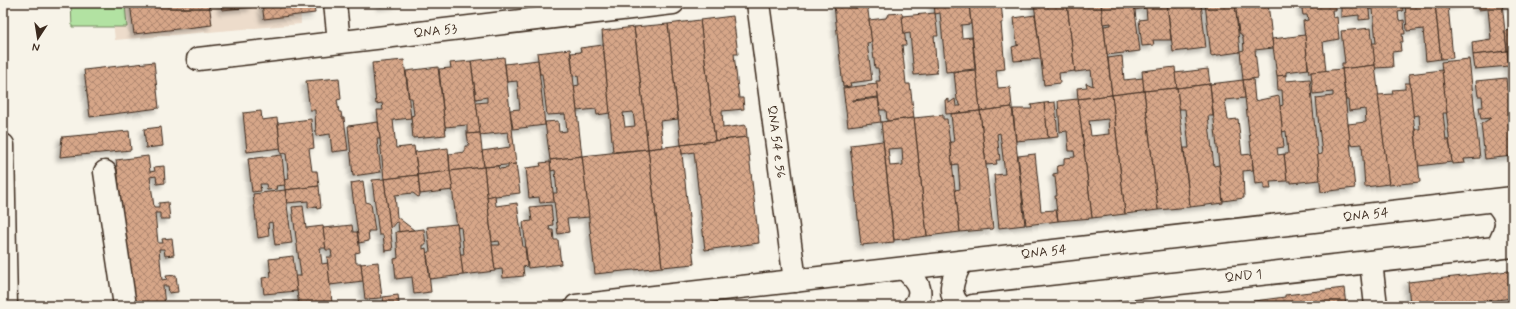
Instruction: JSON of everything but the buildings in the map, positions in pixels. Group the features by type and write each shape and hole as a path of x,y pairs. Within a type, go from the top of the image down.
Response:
{"main road":[{"path":"335,3 339,42"},
{"name":"QNA 53","path":"198,59 593,8 673,3"},
{"name":"QNA 54 e 56","path":"758,3 795,281"},
{"path":"3,144 6,306"},
{"path":"104,172 125,306"},
{"path":"1503,200 1506,221 1504,233 1505,247"},
{"name":"QNA 54","path":"576,306 1503,200"},
{"name":"QND 1","path":"973,306 1085,300 1371,262 1505,247"},
{"path":"960,306 953,297 951,287 961,262"},
{"path":"1371,262 1376,306"},
{"path":"905,269 918,284 918,298 914,306"}],"shaded area":[{"path":"111,3 300,3 301,24 115,40"}],"green space":[{"path":"71,3 125,3 127,27 72,27"}]}
